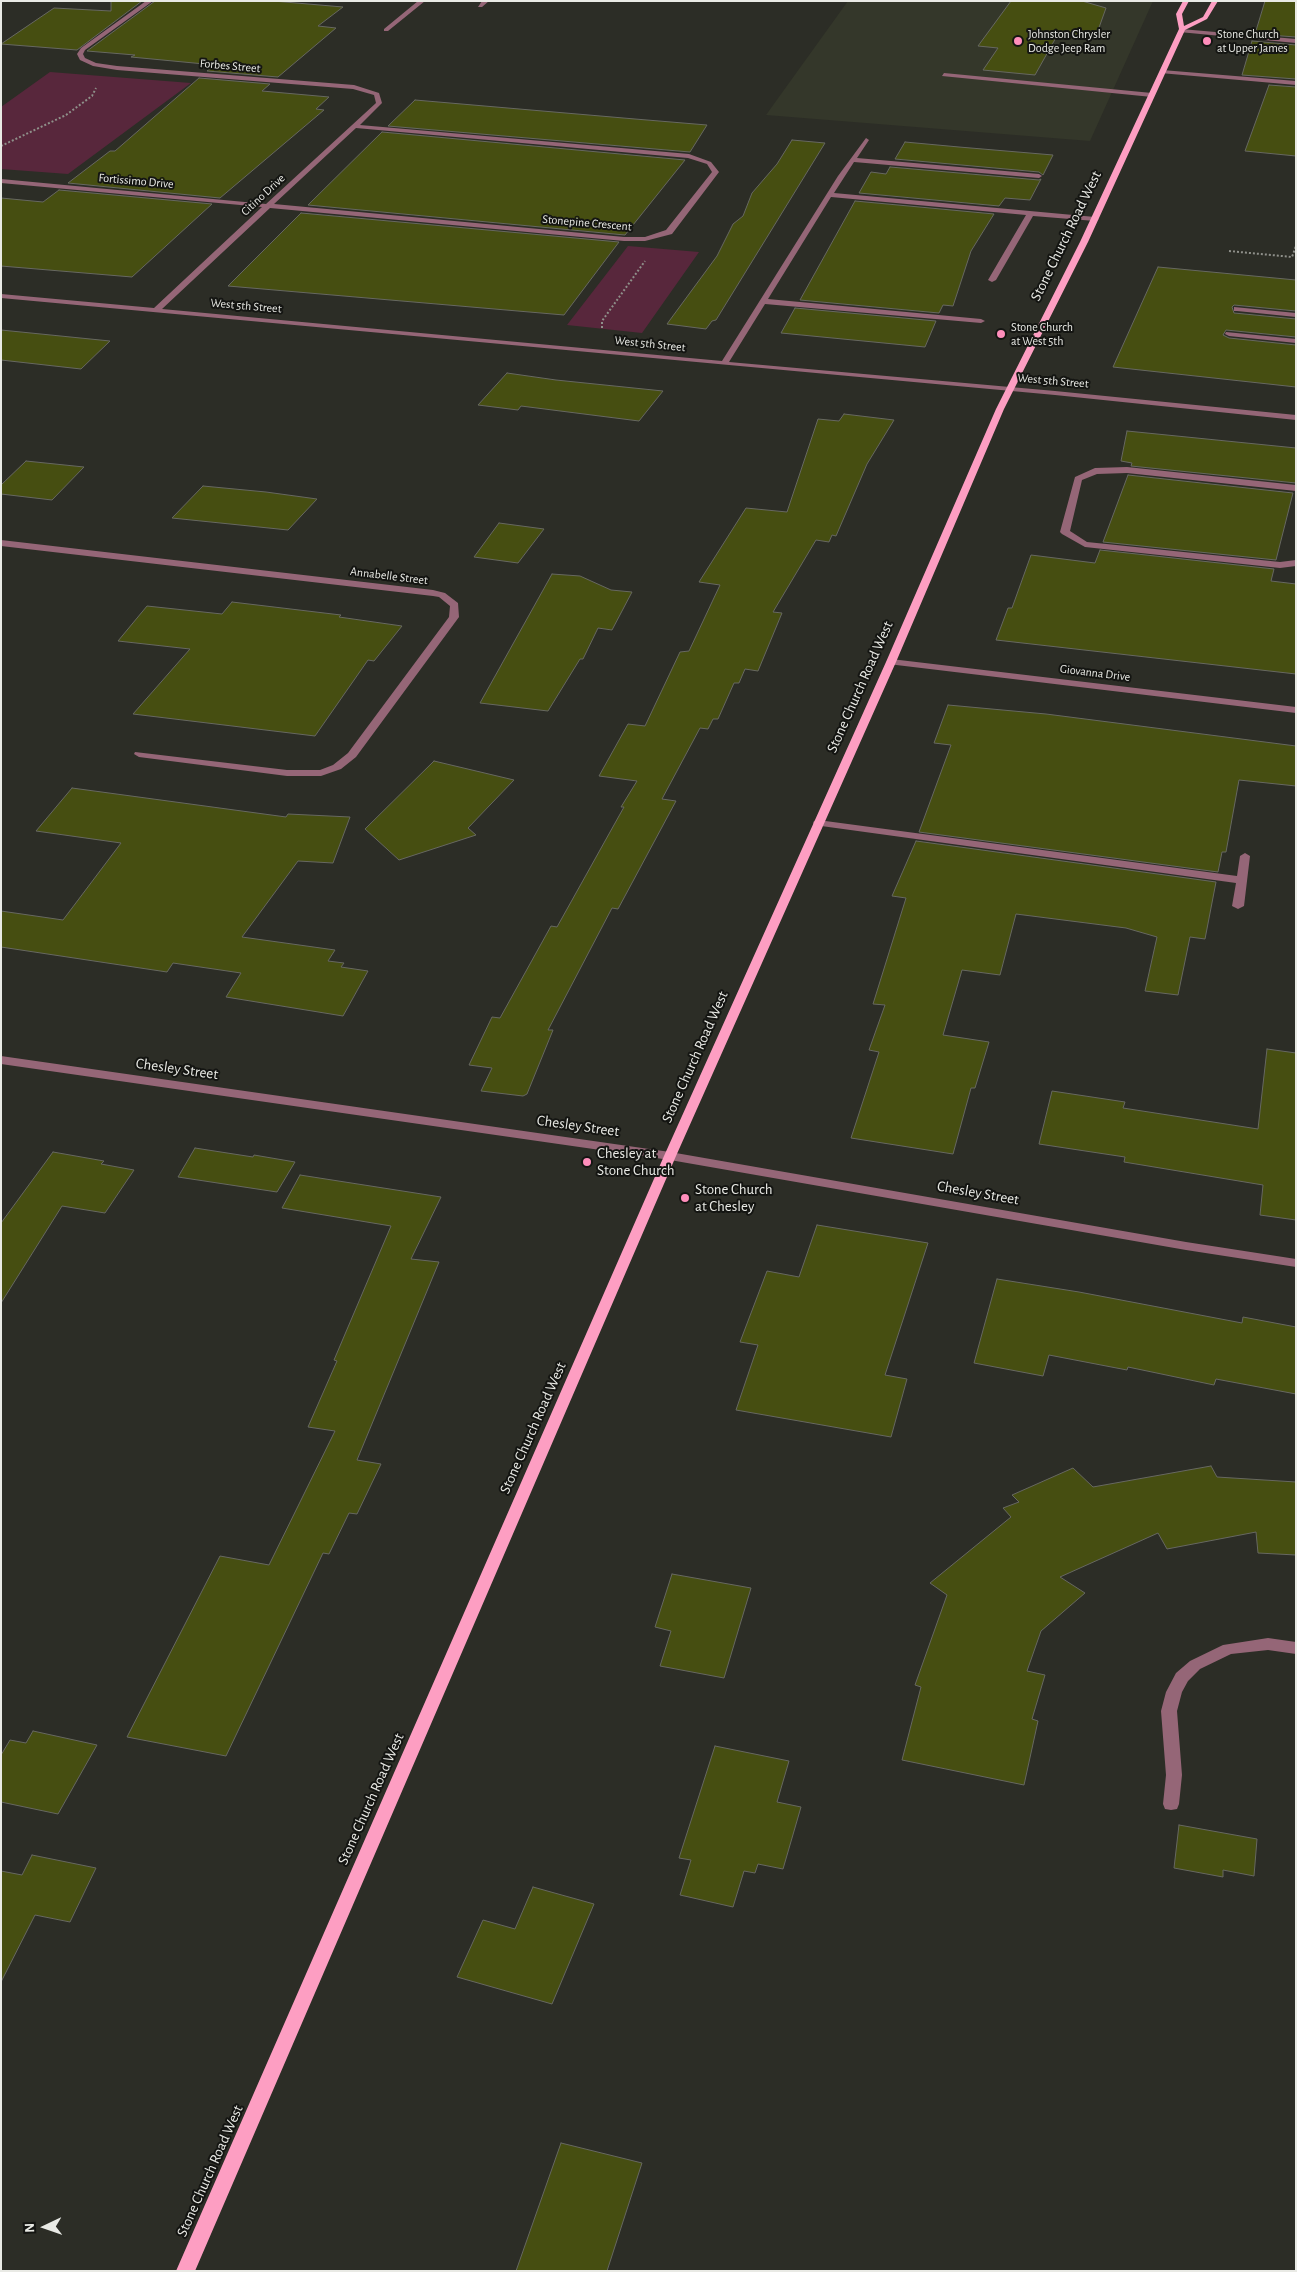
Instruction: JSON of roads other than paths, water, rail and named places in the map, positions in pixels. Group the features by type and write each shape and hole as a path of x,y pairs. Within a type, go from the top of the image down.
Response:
{"main road":[{"name":"Stone Church Road West","path":"185,2271 670,1156 891,662 1010,389 1095,219 1181,30 1179,14 1186,1"},
{"path":"1181,30 1206,18 1215,1"}],"street":[{"name":"Forbes Street","path":"150,1 83,50 80,54 82,59 95,65 117,68 354,88 376,94"},
{"path":"386,30 422,1"},
{"path":"480,6 486,1"},
{"path":"1181,30 1296,41"},
{"path":"1162,72 1296,83"},
{"path":"944,75 1152,95"},
{"name":"Citino Drive","path":"156,310 379,103 376,94"},
{"name":"Stonepine Crescent","path":"268,205 614,238 644,238 660,236 669,232 716,172 709,163 689,156 353,126"},
{"path":"724,364 866,140"},
{"path":"853,160 1039,176"},
{"name":"Fortissimo Drive","path":"1,180 268,205"},
{"path":"830,196 1095,219"},
{"path":"992,280 1031,212"},
{"name":"West 5th Street","path":"1,296 1010,389 1296,418"},
{"path":"763,301 981,321"},
{"path":"1237,309 1296,315"},
{"path":"1229,334 1296,341"},
{"path":"1296,488 1127,470 1095,471 1078,479 1065,532 1085,544 1280,565 1296,563"},
{"name":"Annabelle Street","path":"1,543 433,593 442,595 454,605 454,617 352,755 337,767 321,772 286,773 139,754"},
{"name":"Giovanna Drive","path":"891,662 1296,710"},
{"path":"818,823 1241,880"},
{"path":"1238,906 1245,856"},
{"name":"Chesley Street","path":"3,1063 670,1156 1296,1263"},
{"path":"1171,1804 1174,1776 1169,1711 1174,1692 1182,1678 1195,1665 1228,1649 1268,1644 1296,1648"}],"place":[{"name":"Johnston Chrysler Dodge Jeep Ram","path":"1018,41"},
{"name":"Stone Church at Upper James","path":"1207,41"},
{"name":"Stone Church at West 5th","path":"1001,334"},
{"name":"Chesley at Stone Church","path":"587,1162"},
{"name":"Stone Church at Chesley","path":"685,1198"}]}
